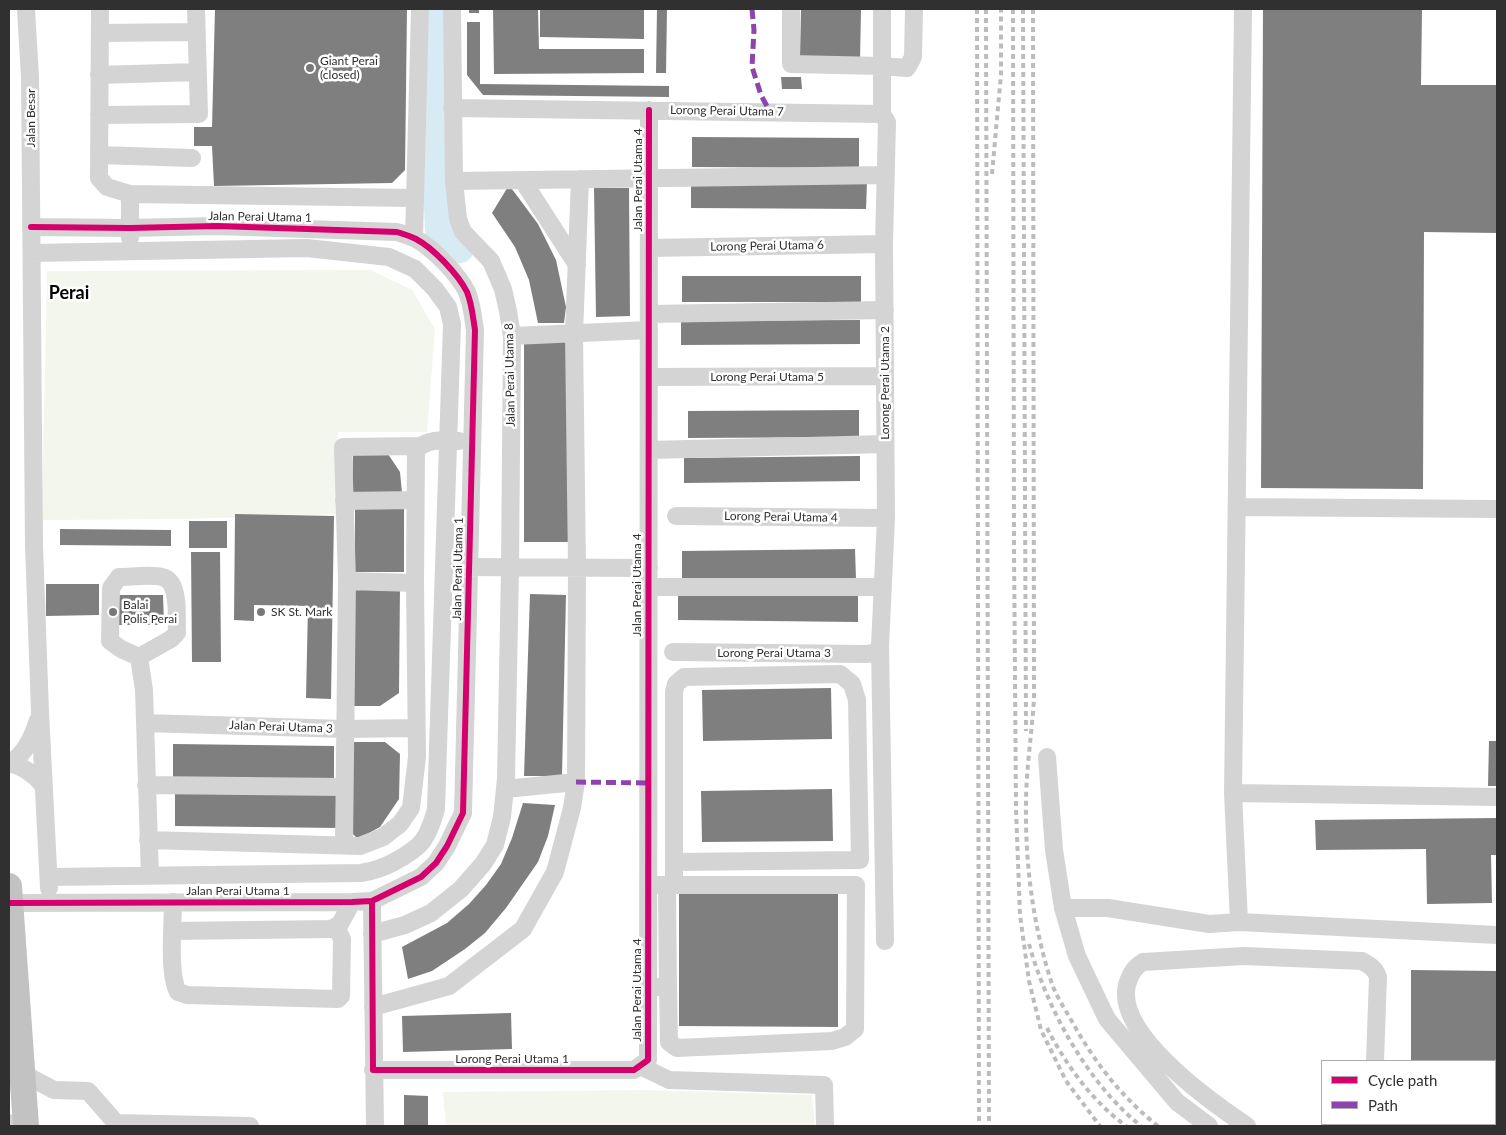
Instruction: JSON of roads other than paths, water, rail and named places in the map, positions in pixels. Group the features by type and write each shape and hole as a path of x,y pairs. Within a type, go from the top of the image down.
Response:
{"highway":[{"path":"9,886 26,1126"}],"street":[{"name":"Jalan Besar","path":"26,9 30,77 34,545 50,903"},
{"path":"100,9 99,178 107,187 130,194 414,198"},
{"path":"99,115 198,114 196,9"},
{"path":"414,238 420,9"},
{"name":"Jalan Perai Utama 8","path":"452,9 454,180 458,219 463,232 491,261 503,289 512,336 510,568"},
{"path":"791,9 791,64 907,68 913,58 914,9"},
{"name":"Lorong Perai Utama 2","path":"882,9 882,114 887,122 884,244 886,518 877,650 885,941"},
{"path":"1239,922 1233,793 1243,9"},
{"path":"100,33 197,32"},
{"path":"100,75 198,72"},
{"name":"Lorong Perai Utama 7","path":"452,108 882,114"},
{"name":"Jalan Perai Utama 4","path":"644,1063 648,987 649,884 649,110"},
{"path":"99,155 192,158"},
{"path":"454,180 886,175"},
{"path":"372,1007 449,986 523,929 555,872 572,808 576,782 577,567 574,334 580,179"},
{"path":"523,180 577,265"},
{"path":"130,194 130,251"},
{"name":"Jalan Perai Utama 1","path":"9,903 372,901 421,878 436,863 447,846 463,813 475,330 472,308 467,292 459,280 429,248 414,238 397,232 217,226 130,228 31,227"},
{"name":"Lorong Perai Utama 6","path":"649,248 884,244"},
{"name":"Jalan Perai Utama 1","path":"32,253 307,248 389,257 403,262 414,269 435,289 448,307 452,324 436,808 431,826 422,843 410,855 379,870 361,874 49,877"},
{"path":"512,336 574,334 649,322 885,310"},
{"name":"Lorong Perai Utama 5","path":"649,377 885,376"},
{"path":"148,840 360,846 383,837 400,824 411,808 417,757 416,451 427,442 472,442"},
{"path":"649,450 885,444"},
{"path":"344,845 347,581 343,447 420,446"},
{"path":"344,501 415,500"},
{"path":"1236,507 1497,509"},
{"name":"Lorong Perai Utama 4","path":"676,516 886,518"},
{"path":"445,567 649,568"},
{"path":"372,934 405,926 431,913 461,889 483,864 495,845 502,817 505,789 510,568"},
{"path":"119,577 162,577 170,581 175,590 177,633 171,639 140,657 122,649 110,640 111,588 119,577"},
{"path":"347,581 415,582"},
{"path":"649,587 882,587"},
{"name":"Lorong Perai Utama 3","path":"673,652 877,650"},
{"path":"140,657 144,690 150,876"},
{"path":"649,884 671,885 856,885 855,1029 845,1037 832,1041 677,1048 670,1042 668,988 671,885 674,862 674,692 676,684 684,677 840,674 852,684 857,700 860,860 674,862"},
{"path":"40,712 27,746 20,756 10,763 35,776 44,786"},
{"name":"Jalan Perai Utama 3","path":"145,723 346,729 416,728"},
{"path":"1047,757 1054,850 1063,908 1077,956 1107,1019 1177,1102 1209,1126"},
{"path":"505,789 576,782"},
{"path":"146,785 344,787"},
{"path":"1233,793 1497,797"},
{"path":"372,901 375,1126"},
{"path":"173,902 172,960 175,986 178,992 188,994 338,999 341,996 342,939 336,927"},
{"path":"173,931 331,929 340,924 352,902"},
{"path":"1063,908 1108,908 1210,924 1239,922 1497,935"},
{"path":"1247,1126 1182,1078 1143,1037 1133,1021 1126,1002 1125,988 1136,966 1143,962 1244,956 1362,961 1376,971 1378,977 1375,1060"},
{"path":"648,987 668,988"},
{"path":"644,1063 669,1080 824,1085 825,1126"},
{"name":"Lorong Perai Utama 1","path":"373,1070 634,1070 644,1063"},
{"path":"9,1067 54,1090 88,1091 116,1123 250,1126"}],"waterway":[{"path":"436,9 436,159 439,231 460,249"}],"railway":[{"path":"977,9 979,1126"},
{"path":"986,9 989,1126"},
{"path":"992,174 1001,74 1001,9"},
{"path":"1013,9 1016,809 1020,915 1029,981 1041,1030 1066,1081 1100,1126"},
{"path":"1023,9 1026,731"},
{"path":"1033,9 1034,698 1026,791 1027,849 1031,894 1039,938 1051,981 1057,995 1088,1048 1108,1076 1131,1102 1158,1126"},
{"path":"1029,944 1047,994 1072,1044 1104,1089 1141,1126"},
{"path":"1047,1028 1071,1069 1081,1082 1102,1105 1126,1126"}],"place":[{"name":"Giant Perai (closed)","path":"310,68"},
{"name":"Balai Polis Perai","path":"113,612"},
{"name":"SK St. Mark","path":"261,612"}],"district":[{"name":"Perai","path":"69,293"}]}
